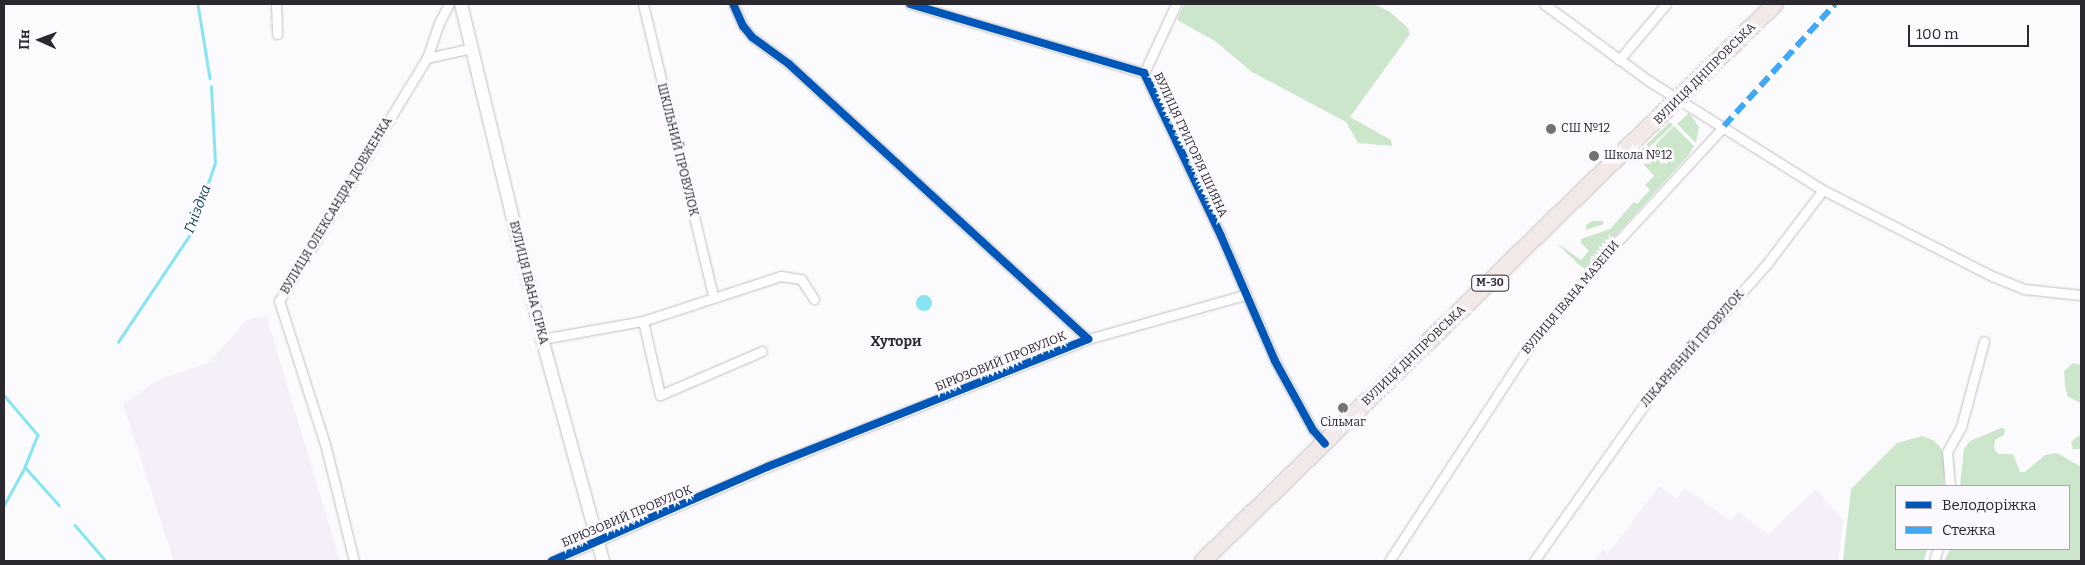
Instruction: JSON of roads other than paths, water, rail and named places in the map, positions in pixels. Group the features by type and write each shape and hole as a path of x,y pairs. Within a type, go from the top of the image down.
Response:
{"highway":[{"name":"ВУЛИЦЯ ДНІПРОВСЬКА","path":"1203,561 1680,99 1775,4"}],"street":[{"path":"276,4 277,34"},
{"name":"ВУЛИЦЯ ОЛЕКСАНДРА ДОВЖЕНКА","path":"354,561 325,444 279,301 427,58 440,21 450,4"},
{"name":"ВУЛИЦЯ ІВАНА СІРКА","path":"461,4 542,339 602,561"},
{"name":"ШКІЛЬНИЙ ПРОВУЛОК","path":"643,4 713,296"},
{"name":"БІРЮЗОВИЙ ПРОВУЛОК","path":"552,561 597,544 767,467 1088,339 797,71 752,37 743,26 733,4"},
{"name":"ВУЛИЦЯ ГРИГОРІЯ ШИЯНА","path":"910,4 1144,73 1221,236 1274,361 1313,430 1325,444"},
{"path":"1144,73 1176,4"},
{"path":"1544,4 1619,60 1824,190 1992,276 2024,289 2081,295"},
{"path":"1619,60 1666,4"},
{"path":"427,58 472,48"},
{"name":"ВУЛИЦЯ ІВАНА МАЗЕПИ","path":"1389,561 1535,338 1595,266 1724,126"},
{"name":"ЛІКАРНЯНИЙ ПРОВУЛОК","path":"1534,561 1654,391 1777,252 1824,190"},
{"path":"542,339 643,321 713,296 777,277 791,276 808,286 814,299"},
{"path":"1088,339 1245,296"},
{"path":"643,321 660,395 762,351"},
{"path":"1950,485 1948,452 1961,427 1984,341"}],"water":[{"path":"924,295 932,303 924,311 916,303"}],"waterway":[{"name":"Гніздка","path":"198,4 210,78"},
{"name":"Гніздка","path":"118,342 191,233 215,163 211,87"},
{"path":"4,395 38,435 25,467"},
{"path":"4,505 25,467 59,505"},
{"path":"75,525 106,561"}],"place":[{"name":"СШ №12","path":"1551,129"},
{"name":"Школа №12","path":"1594,156"},
{"name":"Сільмаг","path":"1343,408"}],"district":[{"name":"Хутори","path":"896,342"}]}
